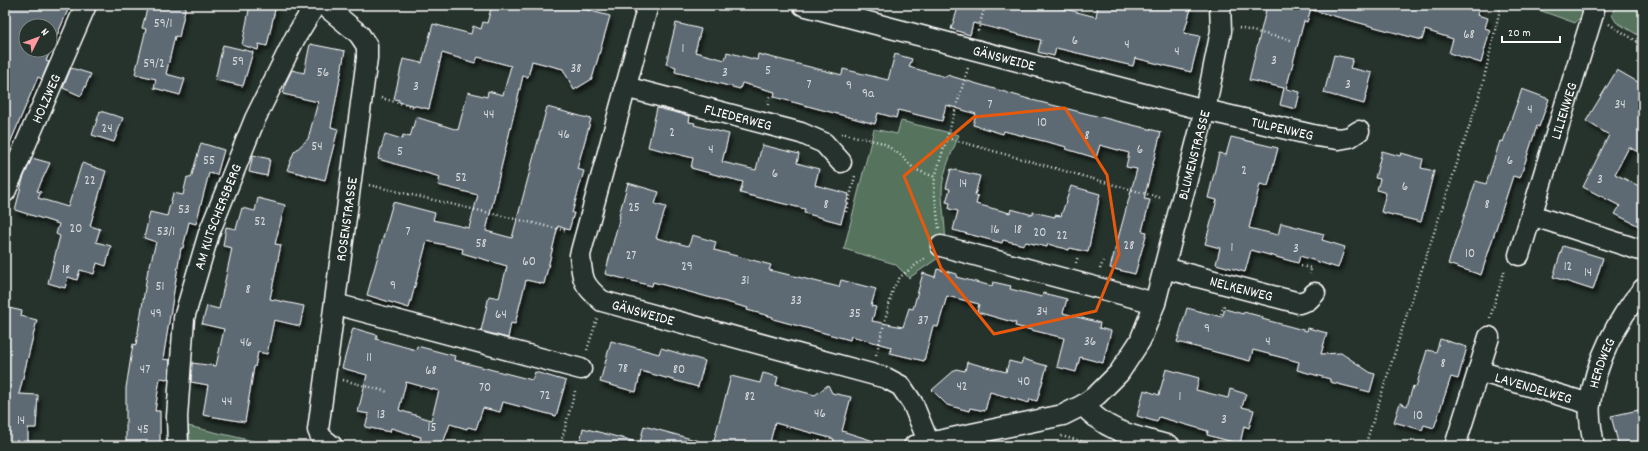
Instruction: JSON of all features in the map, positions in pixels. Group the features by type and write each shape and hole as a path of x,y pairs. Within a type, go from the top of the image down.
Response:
{"street":[{"name":"HOLZWEG","path":"5,192 86,5"},
{"name":"AM KUTSCHERSBERG","path":"178,446 178,416 184,318 209,233 255,118 295,38 315,5"},
{"name":"ROSENSTRASSE","path":"324,5 359,34 366,46 368,58 318,430 321,437 332,446"},
{"name":"GÄNSWEIDE","path":"648,5 580,255 583,281 602,301 886,378 901,386 913,404 924,445"},
{"name":"GÄNSWEIDE","path":"803,5 1205,110"},
{"name":"LILIENWEG","path":"1519,255 1593,9"},
{"name":"BLUMENSTRASSE","path":"924,445 1062,415 1082,405 1097,395 1119,373 1140,341 1155,303 1205,110 1222,31 1221,14"},
{"name":"FLIEDERWEG","path":"626,87 801,133 824,143 842,162"},
{"name":"TULPENWEG","path":"1205,110 1317,136 1339,139 1350,137 1359,131"},
{"path":"1531,215 1643,251"},
{"path":"941,246 1155,303"},
{"name":"NELKENWEG","path":"1164,268 1299,303 1308,300 1315,293"},
{"name":"HERDWEG","path":"1594,446 1590,427 1590,404 1595,378 1605,349 1616,329 1643,289"},
{"path":"335,304 581,369"},
{"name":"LAVENDELWEG","path":"1455,446 1489,337"},
{"name":"LAVENDELWEG","path":"1478,371 1590,404"},
{"path":"1082,405 1092,416 1108,427 1170,446"}],"path":[{"path":"872,373 893,289 900,277 941,246 934,189 935,176 985,5"},
{"path":"1365,446 1410,304 1481,91 1501,5"},
{"path":"1593,9 1643,45"},
{"path":"1221,14 1258,31 1291,40"},
{"path":"363,94 414,107"},
{"path":"824,143 835,131 883,143 902,156 914,169 935,176"},
{"path":"947,138 1181,203"},
{"path":"351,180 585,236"},
{"path":"846,212 852,188"},
{"path":"1489,337 1486,331 1506,264 1519,255"},
{"path":"325,376 388,392"}],"highlighted area":[{"path":"1065,108 1107,175 1119,254 1096,311 994,334 941,268 904,176 974,117"}],"green space":[{"path":"1525,5 1589,5 1583,15 1575,23"},
{"path":"1620,5 1643,5 1643,38 1616,22 1612,15 1615,7 1619,8"},
{"path":"901,121 959,135 948,163 942,185 945,231 944,254 909,278 895,264 844,249 874,129 897,134"},
{"path":"188,426 275,446 191,446"}],"building":[{"path":"8,5 70,5 58,33 58,18 18,18 18,58 47,58 46,61 49,62 42,79 38,77 5,155 5,13"},
{"path":"148,5 186,5 179,37 175,36 166,74 185,79 180,95 154,88 156,79 135,74 146,29 142,28"},
{"path":"250,5 276,5 267,46 259,44 258,50 242,45"},
{"path":"492,5 568,5 610,16 592,79 574,90 563,69 532,61 528,77 523,76 486,231 512,238 547,107 591,119 577,169 584,171 572,213 574,213 569,230 558,226 544,284 526,280 515,324 511,323 508,338 481,331 489,296 499,298 507,266 462,253 463,249 427,241 409,308 367,295 393,202 435,213 433,220 469,228 478,195 438,185 440,177 378,159 385,134 402,139 403,135 410,137 416,117 458,130 468,92 487,97 488,91 503,95 511,66 478,57 475,63 442,53 429,109 399,102 399,100 394,99 403,59 422,63 433,24 471,34 473,26 481,29 483,22 487,23"},
{"path":"959,5 1050,5 1096,17 1098,5 1192,5 1184,33 1200,36 1191,72 1135,58 1133,66 1056,48 1054,56 1038,52 1041,40 973,23 970,35 951,29"},
{"path":"1264,5 1312,5 1307,22 1304,21 1286,89 1300,92 1296,109 1280,105 1284,88 1249,80 1266,10 1264,9"},
{"path":"1312,5 1480,5 1477,15 1488,18 1485,28 1490,30 1481,63 1449,53 1453,39 1425,30 1422,40 1312,10"},
{"path":"676,23 701,29 695,52 725,60 727,52 757,60 758,54 842,75 843,69 888,80 895,54 912,59 909,67 946,77 947,75 1032,100 1161,132 1144,199 1150,200 1142,231 1147,232 1135,274 1110,268 1137,169 1126,167 1129,153 1100,145 1096,158 1066,149 1067,147 1004,131 1003,134 973,125 976,114 946,105 942,121 898,110 896,118 878,113 875,124 774,97 775,92 742,83 740,89 675,72 676,67 666,64"},
{"path":"310,44 345,51 331,127 338,129 325,180 287,170 294,152 308,139 318,102 283,94 286,82 292,70 304,73"},
{"path":"223,45 253,52 243,86 215,80"},
{"path":"1334,55 1353,59 1350,68 1372,73 1364,104 1324,93"},
{"path":"71,68 91,74 81,96 63,88"},
{"path":"1617,70 1643,85 1643,155 1629,147 1615,174 1643,188 1643,228 1615,214 1620,206 1583,187 1609,135 1586,121"},
{"path":"1522,89 1549,99 1539,127 1537,126 1520,178 1513,176 1481,275 1448,264 1476,181 1486,184 1500,141 1503,142"},
{"path":"657,108 690,116 689,122 695,123 694,125 729,134 722,162 756,170 762,145 799,154 797,163 819,169 815,185 849,194 841,223 804,213 805,209 740,193 743,182 691,168 693,158 648,147"},
{"path":"100,111 123,118 114,142 92,135"},
{"path":"1231,137 1278,148 1268,186 1260,184 1249,228 1278,235 1281,223 1324,234 1322,240 1345,247 1338,268 1300,256 1298,263 1251,250 1245,272 1216,264 1220,248 1205,244 1217,200 1208,198 1219,153 1226,155"},
{"path":"201,143 224,150 217,175 209,173 196,224 189,222 183,248 181,248 163,359 170,360 168,379 160,378 155,411 160,411 160,446 126,446 126,388 133,344 136,345 148,269 156,242 144,238 150,212 167,216 173,193 183,195 187,177 191,178"},
{"path":"1382,151 1400,156 1401,153 1423,159 1421,168 1434,171 1421,222 1381,212 1386,193 1377,190 1380,179 1375,178"},
{"path":"253,155 270,159 267,176 249,172"},
{"path":"32,158 50,163 37,191 41,192 38,198 68,207 82,163 106,171 90,226 100,229 96,242 111,246 106,266 97,263 94,274 80,270 77,280 68,277 65,288 48,283 60,236 56,234 59,224 15,210 23,179"},
{"path":"951,169 980,176 975,195 978,196 976,204 1010,213 1011,209 1033,215 1033,212 1055,217 1055,215 1061,216 1071,186 1100,194 1088,252 1070,248 1069,250 1048,244 1047,247 1026,242 1024,245 1003,240 1002,243 953,230 958,211 949,209 950,203 946,202 950,189 946,188"},
{"path":"628,183 659,192 655,204 666,207 656,238 689,246 692,235 716,242 714,250 771,265 769,270 839,287 841,280 876,289 871,306 876,307 872,321 903,327 909,308 913,309 923,273 935,277 937,269 957,274 956,277 992,286 993,282 1011,286 1010,289 1042,297 1043,293 1067,299 1063,313 1100,323 1099,328 1111,331 1103,363 1080,357 1076,372 1057,367 1064,338 1015,326 1016,323 977,312 979,304 947,296 938,327 933,326 924,361 890,353 891,347 851,336 850,340 773,319 773,317 747,310 748,308 653,282 652,286 605,274"},
{"path":"258,198 285,205 275,244 281,245 270,299 304,306 300,326 274,320 267,354 258,352 245,422 203,415 208,385 191,382 192,363 216,366 224,329 202,324 207,306 219,309 232,248 223,246 226,227 236,229 242,208 255,211"},
{"path":"1563,246 1603,258 1593,290 1553,277"},
{"path":"5,307 22,311 21,316 37,320 19,394 38,395 36,428 28,428 28,446 5,446"},
{"path":"1187,308 1222,317 1225,309 1243,314 1244,312 1263,317 1262,319 1307,331 1308,328 1327,333 1321,354 1341,353 1371,373 1375,374 1370,392 1330,382 1330,379 1297,370 1299,362 1253,350 1250,361 1177,342"},
{"path":"353,328 377,335 376,339 416,350 417,346 455,356 454,360 532,380 535,372 566,381 556,416 503,402 500,412 483,408 476,429 468,427 467,429 450,424 442,446 419,446 421,437 391,428 390,432 365,427 369,414 358,412 367,375 342,368","holes":["406,382 439,391 431,420 399,410"]},
{"path":"1440,339 1467,347 1458,379 1451,377 1434,428 1424,425 1422,430 1394,422 1400,403 1407,406 1413,386 1416,387 1427,350 1436,352"},
{"path":"611,341 659,354 661,348 705,361 698,387 641,371 636,392 600,382"},
{"path":"1023,359 1047,366 1037,401 1030,399 1029,403 990,392 985,411 970,408 969,411 947,405 932,390 956,369 965,371 967,362 1006,372 1009,361 1021,364"},
{"path":"1166,369 1199,378 1196,390 1228,398 1230,389 1246,394 1242,407 1254,410 1249,428 1244,426 1240,444 1207,435 1208,431 1159,417 1157,422 1137,416 1144,390 1159,395"},
{"path":"763,373 778,377 776,385 815,395 828,385 832,393 851,397 842,431 877,442 877,446 834,446 834,439 775,423 769,446 721,446 713,444 731,376 760,383"},
{"path":"1643,409 1643,446 1619,446 1611,416"},
{"path":"644,426 699,441 699,446 639,446"},
{"path":"583,428 633,441 632,446 579,446"}]}
